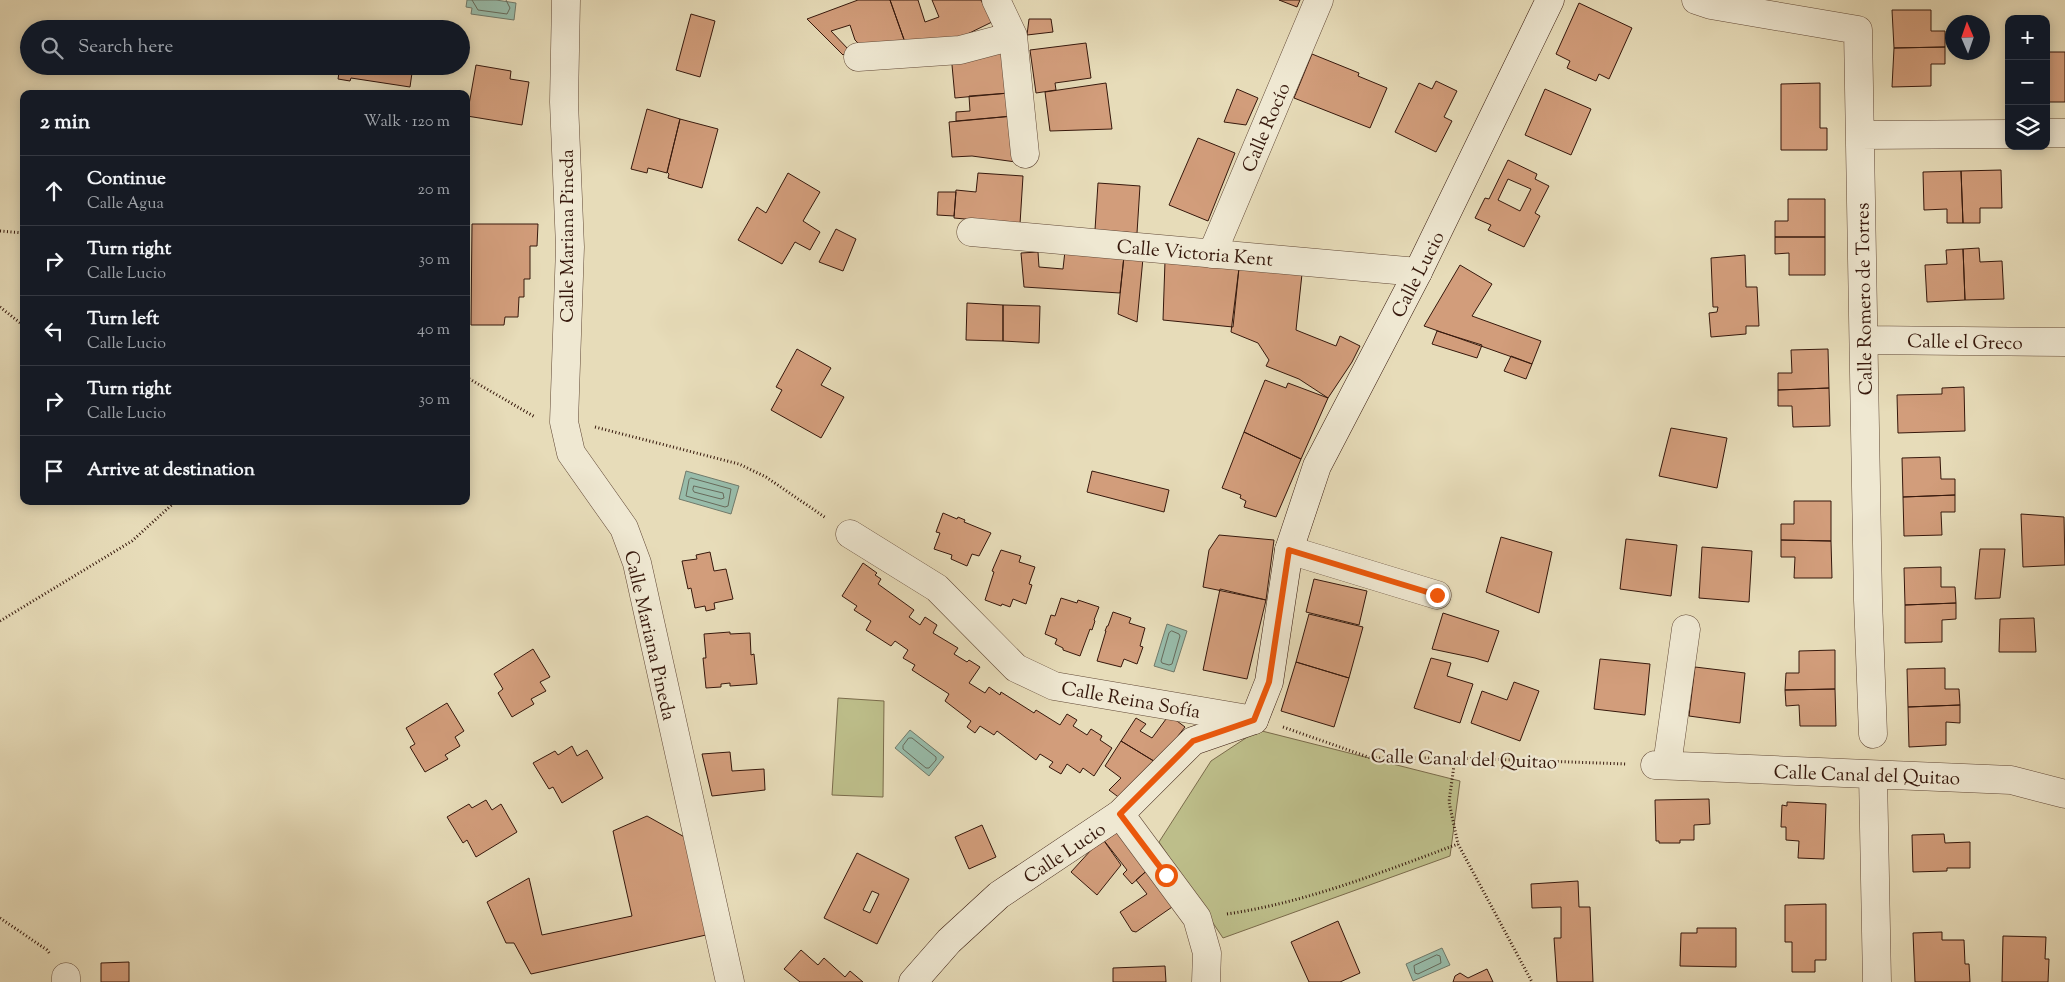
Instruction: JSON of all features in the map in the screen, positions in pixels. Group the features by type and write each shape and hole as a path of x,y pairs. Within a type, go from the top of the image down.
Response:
{"street":[{"name":"Calle Mariana Pineda","path":"566,0 564,102 570,247 564,422 572,453 624,528 637,563 730,982"},
{"path":"996,0 1013,36 1025,154"},
{"name":"Calle Rocío","path":"1212,254 1319,0"},
{"name":"Calle Lucio","path":"914,982 949,941 999,895 1120,814 1193,741 1254,720 1269,682 1289,550 1317,466 1418,272 1550,0"},
{"name":"Calle Romero de Torres","path":"1696,0 1711,5 1858,30 1868,600 1873,734"},
{"path":"858,57 960,50 1013,36"},
{"path":"2050,133 2065,133"},
{"path":"1860,135 2005,134"},
{"name":"Calle Victoria Kent","path":"971,232 1418,272"},
{"name":"Calle el Greco","path":"1864,340 2065,342"},
{"name":"Calle Reina Sofía","path":"850,534 936,588 1016,668 1054,686 1254,720"},
{"path":"1289,550 1437,595"},
{"name":"Calle Canal del Quitao","path":"1686,629 1661,765 2011,780 2065,794"},
{"path":"1873,775 1877,982"},
{"path":"1120,814 1197,918 1207,953 1206,982"}],"path":[{"path":"0,231 20,233"},
{"path":"0,307 20,323"},
{"path":"470,379 532,416 585,424 738,464 766,477 850,534"},
{"path":"0,621 132,541 172,505"},
{"name":"Calle Canal del Quitao","path":"1254,720 1298,731 1371,758 1454,758 1619,764"},
{"path":"1454,758 1449,802 1458,844 1532,982"},
{"path":"1197,918 1266,908 1344,886 1458,844"},
{"path":"0,918 47,950 66,980"}],"green space":[{"path":"838,698 884,701 883,797 832,795"},
{"path":"1258,730 1460,781 1450,856 1223,938 1159,842 1211,761"}],"water":[{"path":"467,0 496,0 516,3 514,20 471,14 472,8 466,7"},
{"path":"686,471 739,486 731,514 679,499"},
{"path":"1167,624 1187,631 1174,672 1154,666"},
{"path":"910,730 944,757 929,776 895,748"},
{"path":"1442,948 1450,965 1413,981 1406,964"}],"building":[{"path":"858,0 890,0 907,48 868,53 855,40 850,25 831,31 849,50 843,55 807,19"},
{"path":"890,0 918,0 925,22 939,17 932,0 981,0 992,22 951,42 907,48"},
{"path":"1279,0 1300,0 1297,7"},
{"path":"1579,3 1632,28 1609,79 1599,74 1596,81 1567,68 1570,61 1556,54"},
{"path":"1892,10 1931,10 1931,31 1945,31 1945,47 1894,48"},
{"path":"691,14 715,21 700,77 676,70"},
{"path":"1029,19 1051,19 1053,32 1027,35"},
{"path":"1086,43 1091,78 1055,83 1056,90 1036,93 1030,50"},
{"path":"1945,47 1945,64 1931,64 1931,86 1892,87 1894,48"},
{"path":"1005,51 1009,93 955,98 951,54"},
{"path":"2050,52 2065,52 2065,102 2050,102"},
{"path":"1312,54 1359,73 1358,76 1387,88 1370,128 1294,98"},
{"path":"476,65 511,71 510,79 529,82 522,125 470,116 470,99"},
{"path":"339,75 412,75 410,87 351,78 350,81 338,79"},
{"path":"1436,81 1457,91 1444,117 1452,121 1436,152 1395,132 1419,83 1432,89"},
{"path":"1106,83 1112,129 1050,131 1045,92"},
{"path":"1820,83 1820,128 1827,128 1827,150 1781,150 1781,84"},
{"path":"1237,89 1258,98 1246,125 1224,122"},
{"path":"1545,89 1591,109 1571,155 1525,135"},
{"path":"1009,93 1013,116 956,121 956,112 970,111 969,96"},
{"path":"647,109 680,119 667,173 648,168 647,173 631,169"},
{"path":"1013,116 1016,162 972,156 952,157 949,122"},
{"path":"680,119 718,129 702,188 668,178 669,174 667,172"},
{"path":"1198,138 1235,153 1208,221 1169,205"},
{"path":"1508,160 1537,174 1535,179 1549,186 1535,213 1540,216 1524,247 1488,230 1491,225 1475,218 1485,198 1489,199","holes":["1508,179 1531,189 1520,211 1498,200"]},
{"path":"2001,170 2002,208 1980,208 1980,223 1963,223 1961,171"},
{"path":"1961,171 1963,223 1947,223 1947,209 1924,210 1923,172"},
{"path":"788,173 820,192 803,221 820,232 810,250 795,242 782,264 738,240 757,207 766,213"},
{"path":"978,173 1023,176 1020,224 954,218 956,190 976,192"},
{"path":"1098,183 1140,186 1137,233 1095,230"},
{"path":"938,192 956,192 954,216 937,215"},
{"path":"1788,199 1825,199 1825,237 1775,237 1775,221 1788,221"},
{"path":"472,224 538,224 537,246 530,246 530,279 524,279 524,297 519,297 518,317 505,317 504,325 471,325"},
{"path":"836,229 856,239 843,271 819,262"},
{"path":"1775,237 1825,237 1825,275 1789,275 1789,253 1775,254"},
{"path":"1979,248 1980,262 2002,261 2004,299 1965,300 1963,249"},
{"path":"1963,249 1965,300 1927,302 1925,265 1947,264 1946,250"},
{"path":"1065,251 1124,256 1120,293 1024,287 1021,253 1038,252 1039,267 1063,269"},
{"path":"1745,255 1746,287 1757,287 1759,326 1746,326 1746,334 1711,337 1709,313 1717,312 1718,307 1713,307 1711,258"},
{"path":"1124,256 1143,258 1137,322 1118,314"},
{"path":"1165,261 1239,268 1233,327 1163,320"},
{"path":"1460,265 1492,284 1472,316 1541,341 1532,364 1424,326"},
{"path":"1239,268 1302,274 1296,330 1336,346 1340,336 1360,346 1352,362 1328,398 1299,379 1266,366 1269,360 1258,343 1231,332"},
{"path":"967,303 1003,305 1003,341 966,340"},
{"path":"1003,305 1040,306 1039,343 1003,341"},
{"path":"1437,331 1482,345 1477,358 1432,344"},
{"path":"797,349 831,368 821,385 844,397 821,438 771,410 782,390 776,387"},
{"path":"1828,349 1829,388 1778,390 1778,373 1792,373 1791,350"},
{"path":"1511,356 1532,364 1526,379 1504,371"},
{"path":"1265,380 1286,388 1288,383 1328,398 1301,459 1244,432"},
{"path":"1964,387 1965,431 1898,433 1897,395 1942,394 1942,388"},
{"path":"1829,388 1830,426 1793,427 1792,406 1778,406 1778,390"},
{"path":"1671,428 1727,438 1717,488 1659,476"},
{"path":"1244,432 1301,459 1276,517 1244,507 1246,501 1240,498 1241,495 1222,488"},
{"path":"1940,457 1941,479 1955,479 1955,495 1903,497 1902,458"},
{"path":"1092,471 1169,490 1164,512 1087,492"},
{"path":"1955,495 1955,512 1941,512 1942,535 1904,536 1903,497"},
{"path":"1794,501 1831,501 1831,541 1781,540 1781,524 1794,524"},
{"path":"943,513 957,519 958,517 965,520 964,522 991,533 979,556 972,554 967,566 951,559 952,555 934,549 940,533 936,532"},
{"path":"2021,514 2064,517 2065,565 2023,567"},
{"path":"1219,535 1274,540 1266,600 1203,587 1209,550"},
{"path":"1501,537 1552,552 1539,613 1486,592"},
{"path":"1626,539 1677,545 1671,596 1620,589"},
{"path":"1781,540 1831,541 1832,578 1794,578 1795,557 1781,557"},
{"path":"1702,547 1752,551 1749,602 1699,598"},
{"path":"1980,549 2005,549 2000,598 1975,599"},
{"path":"1001,550 1021,556 1019,562 1035,567 1029,584 1032,585 1026,604 1013,599 1010,607 985,600 994,572 992,571"},
{"path":"710,552 714,571 726,569 733,599 714,603 715,609 706,611 705,606 695,608 691,588 688,589 682,561 697,559 696,555"},
{"path":"863,563 877,573 875,575 881,579 878,584 914,610 909,617 920,625 925,617 937,625 933,633 958,648 954,654 980,667 969,683 985,693 989,687 1000,695 1001,692 1034,713 1036,710 1060,725 1067,714 1077,720 1073,726 1087,735 1091,729 1102,736 1100,740 1112,748 1094,776 1083,768 1080,773 1067,764 1061,774 1049,767 1053,762 1040,754 1036,760 997,731 994,735 980,726 975,733 967,727 971,721 945,701 949,694 912,670 915,665 903,658 908,650 895,641 891,646 866,630 871,621 854,610 857,606 842,596"},
{"path":"1941,567 1941,587 1955,587 1956,603 1905,605 1904,568"},
{"path":"1314,579 1367,591 1359,625 1306,612"},
{"path":"1220,589 1266,600 1247,679 1203,670"},
{"path":"1061,598 1077,603 1078,600 1099,607 1092,630 1090,629 1080,656 1063,650 1063,648 1055,644 1057,639 1045,634 1051,615 1055,616"},
{"path":"1956,603 1956,619 1942,620 1942,642 1905,643 1905,605"},
{"path":"1113,612 1131,618 1129,623 1145,628 1140,646 1143,647 1137,664 1124,659 1121,667 1097,661 1105,631"},
{"path":"1443,613 1499,631 1488,662 1432,649"},
{"path":"1309,614 1363,627 1349,678 1296,662"},
{"path":"2034,618 2036,652 1999,652 2000,619"},
{"path":"730,632 730,634 750,633 751,655 754,654 757,684 730,686 730,683 721,684 721,687 706,688 703,658 706,658 704,634"},
{"path":"533,649 550,677 540,682 546,691 531,699 534,704 512,717 498,693 503,689 494,674"},
{"path":"1835,650 1835,689 1785,690 1786,673 1799,673 1799,651"},
{"path":"1431,658 1451,663 1447,676 1473,684 1460,723 1414,708"},
{"path":"1600,659 1650,664 1645,715 1594,709"},
{"path":"1296,662 1349,678 1334,727 1281,711"},
{"path":"1695,667 1745,673 1740,723 1689,716"},
{"path":"1945,668 1945,689 1959,689 1960,705 1908,707 1907,669"},
{"path":"1514,682 1539,691 1520,741 1471,723 1482,691 1507,700"},
{"path":"1835,689 1836,726 1800,726 1799,705 1786,706 1785,690"},
{"path":"447,703 464,731 455,737 460,746 445,755 448,759 425,772 410,747 415,744 406,728"},
{"path":"1960,705 1960,723 1946,722 1946,745 1909,747 1908,707"},
{"path":"1169,715 1185,727 1157,763 1121,741 1136,718 1146,724 1140,731 1152,738"},
{"path":"1121,741 1157,763 1121,799 1109,790 1121,778 1105,766"},
{"path":"572,746 577,756 587,750 603,778 562,803 553,787 549,789 533,763 555,751 558,755"},
{"path":"730,752 732,771 764,769 765,790 712,796 702,754"},
{"path":"1709,799 1710,824 1694,825 1694,840 1680,840 1680,843 1659,843 1659,841 1656,841 1655,800"},
{"path":"486,800 492,810 501,804 517,832 476,857 467,840 463,843 447,817 469,804 472,808"},
{"path":"1787,802 1826,804 1824,859 1798,858 1799,841 1786,840 1786,827 1781,827 1782,805 1787,806"},
{"path":"647,816 688,839 706,935 531,974 514,943 506,943 487,902 529,878 542,935 632,916 613,831"},
{"path":"1116,823 1151,867 1132,884 1123,874 1127,870 1102,838"},
{"path":"982,825 996,857 969,869 955,837"},
{"path":"1944,834 1945,843 1970,842 1970,868 1947,868 1947,871 1913,872 1912,835"},
{"path":"1102,838 1121,865 1097,895 1071,872"},
{"path":"857,853 909,879 877,944 824,918","holes":["872,891 879,894 870,913 863,910"]},
{"path":"1151,867 1175,905 1136,932 1132,931 1120,912 1147,894 1136,880"},
{"path":"1578,881 1579,907 1590,907 1593,982 1557,982 1554,938 1561,938 1561,907 1532,908 1531,884"},
{"path":"1826,904 1826,960 1815,960 1815,972 1792,972 1792,942 1785,942 1785,905"},
{"path":"1338,921 1360,973 1340,982 1309,982 1291,942"},
{"path":"1697,928 1736,928 1736,967 1680,966 1681,933 1697,933"},
{"path":"1942,932 1942,940 1964,940 1965,964 1969,964 1970,982 1915,982 1913,933"},
{"path":"2003,936 2046,937 2045,959 2049,959 2048,982 2002,982"},
{"path":"801,950 818,965 824,958 845,977 850,971 863,982 800,982 784,969"},
{"path":"129,962 129,982 101,982 101,963"},
{"path":"1165,966 1166,982 1113,982 1113,968"},
{"path":"1487,969 1493,982 1453,982 1455,976 1460,973 1468,978"}],"route":[{"path":"1166,875 1120,814 1193,741 1254,720 1269,682 1289,550 1437,595"}]}
